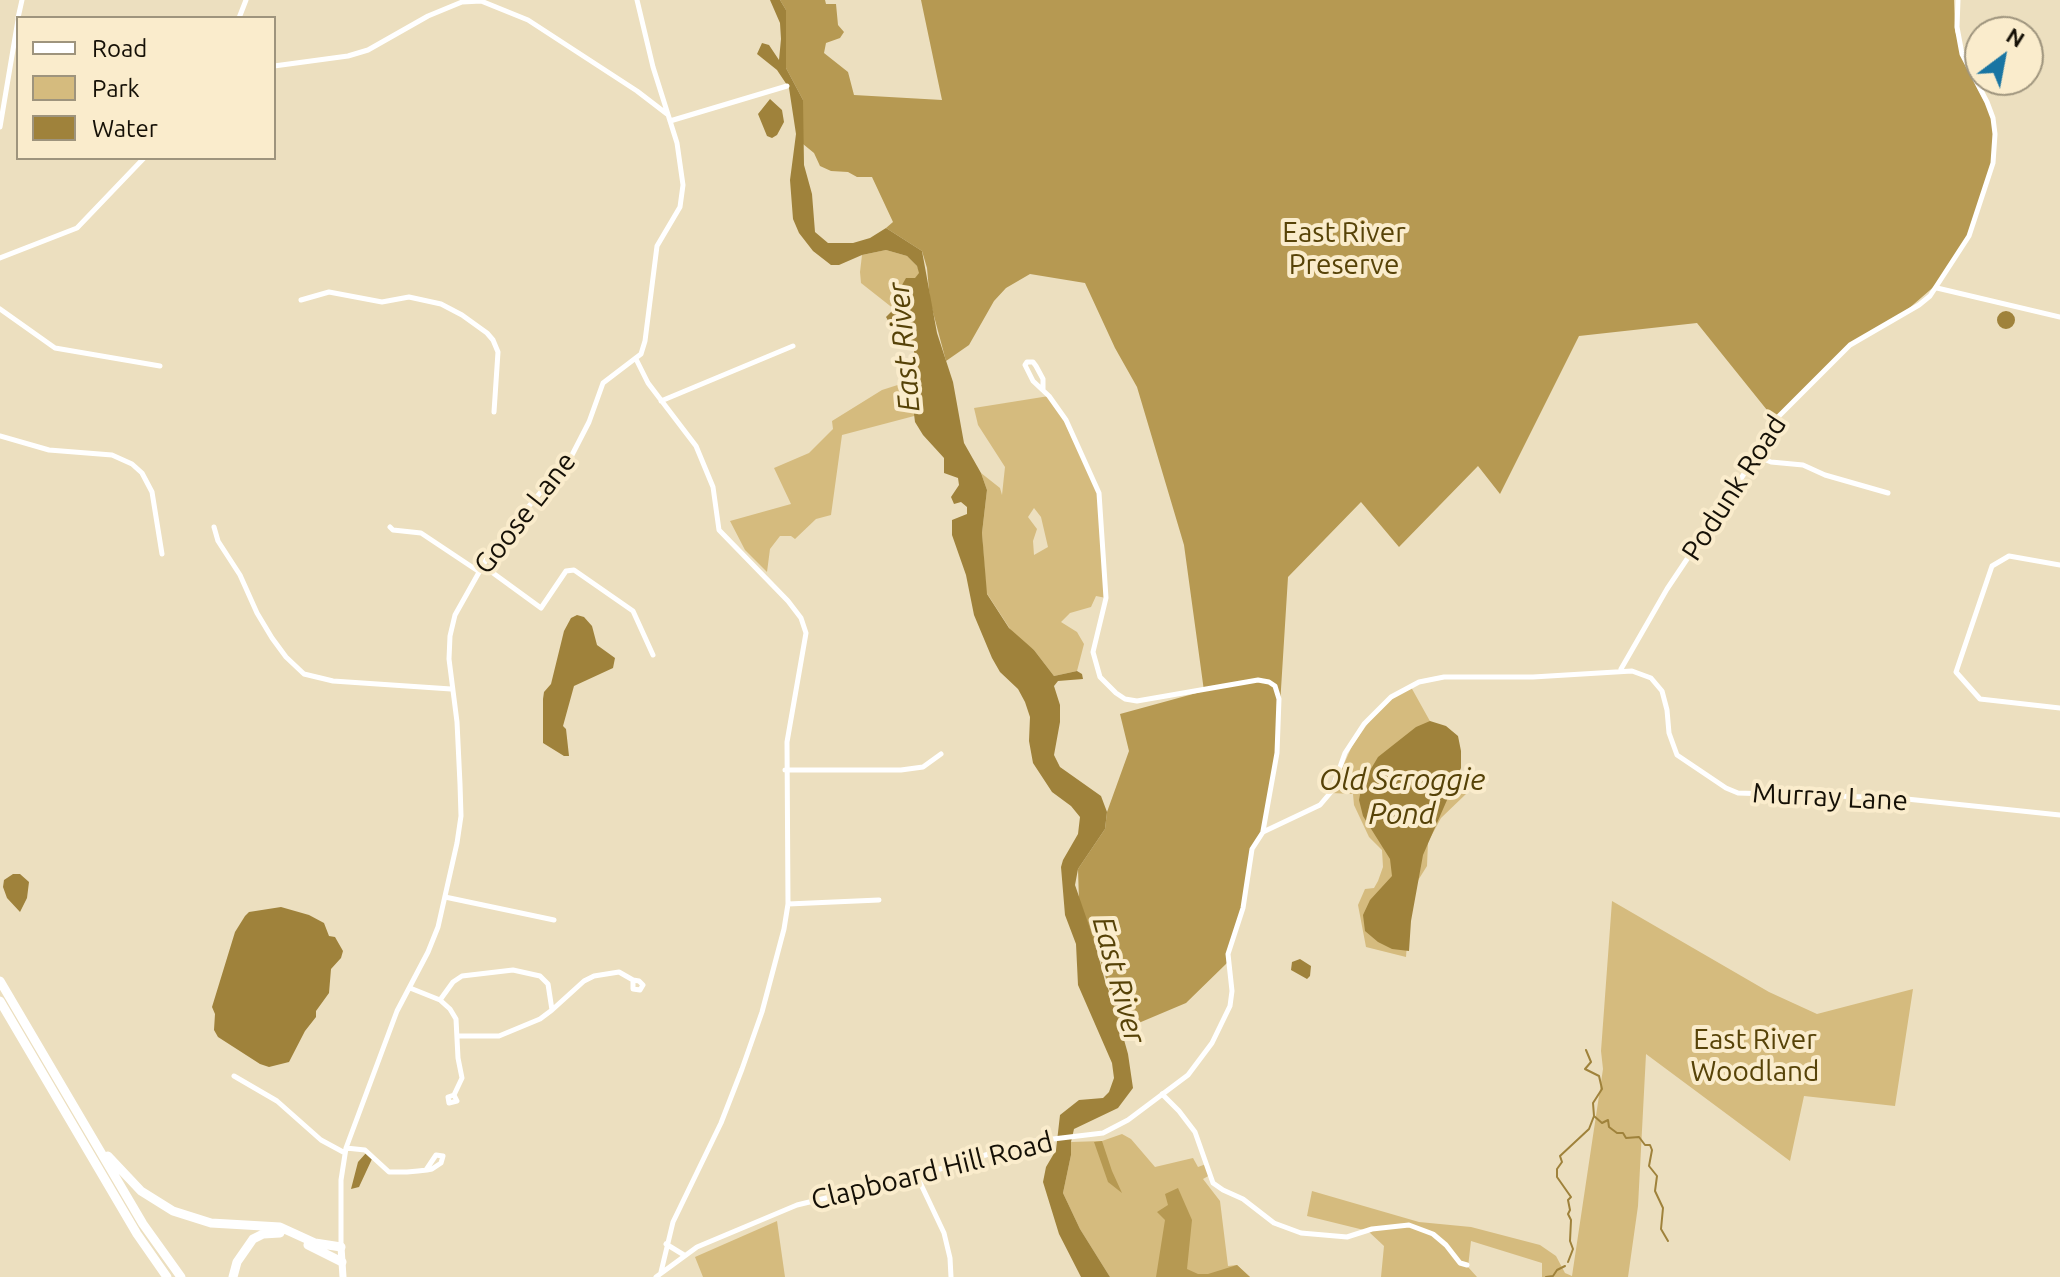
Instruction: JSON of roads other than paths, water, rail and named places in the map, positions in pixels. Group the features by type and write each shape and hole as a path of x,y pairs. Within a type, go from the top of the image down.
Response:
{"highway":[{"path":"0,981 143,1224 181,1277"},
{"path":"0,1001 137,1234 167,1277"},
{"path":"73,1105 126,1177 141,1191 173,1211 211,1223 280,1227 315,1243 341,1247"},
{"path":"233,1277 243,1250 263,1234 276,1232 342,1262"}],"main road":[{"name":"Goose Lane","path":"341,1247 343,1277"}],"street":[{"path":"637,0 679,153 683,196 676,216 657,246 645,341 636,359 661,401 696,446 713,487 719,530 788,601 801,618 806,633 790,715 785,770 788,904 784,929 762,1012 741,1072 721,1123 673,1222 659,1276"},
{"name":"Podunk Road","path":"1621,670 1667,589 1756,456 1775,420 1850,345 1919,305 1937,288 1969,236 1993,163 1993,118 1962,54 1957,27 1958,0"},
{"path":"276,66 348,56 368,50 440,11 462,2 481,1 528,20 637,91 669,118"},
{"path":"0,127 16,31"},
{"path":"669,118 787,86"},
{"path":"0,258 77,228 142,160"},
{"path":"1937,288 2060,317"},
{"path":"301,300 329,292 382,302 409,297 441,304 462,315 487,333 498,352 494,412"},
{"path":"0,309 55,348 160,366"},
{"path":"661,401 793,346"},
{"name":"Goose Lane","path":"341,1247 341,1180 345,1150 397,1011 438,927 461,816 457,722 451,689 450,636 455,615 480,568 505,532 572,455 589,422 603,383 636,359"},
{"path":"1027,362 1033,362 1036,366 1043,379 1043,390 1027,372 1027,362"},
{"name":"Clapboard Hill Road","path":"659,1276 684,1255 791,1208 917,1176 1028,1142 1103,1133 1128,1120 1188,1075 1201,1060 1230,1006 1232,991 1228,954 1243,908 1252,849 1263,832 1277,753 1279,693 1269,682 1258,680 1137,701 1125,699 1100,677 1093,652 1106,598 1099,493 1066,420 1043,390"},
{"path":"0,436 49,450 112,455 132,464 142,473 151,490 162,554"},
{"path":"1756,456 1771,462 1803,465 1825,475 1888,493"},
{"path":"214,527 218,541 240,575 272,638 304,674 344,682 451,689"},
{"path":"390,527 421,533 480,568 542,611 566,571 574,570 633,611 653,655"},
{"path":"2060,565 2009,556 1992,566 1956,672 1980,699 2060,708"},
{"path":"1263,832 1320,805 1331,792 1345,753 1364,724 1391,697 1419,682 1444,677 1533,677 1621,670"},
{"name":"Murray Lane","path":"1621,670 1643,674 1662,691 1669,733 1677,755 1738,793 1897,798 2060,815"},
{"path":"785,770 901,770 923,767 941,754"},
{"path":"445,897 554,920"},
{"path":"788,904 879,900"},
{"path":"440,1000 453,982 462,976 513,970 531,973 545,980 552,1010"},
{"path":"458,1036 499,1036 531,1024 594,976 619,972 633,980"},
{"path":"410,988 440,1000 456,1019 462,1078 454,1095"},
{"path":"234,1076 277,1101 321,1140 345,1150 365,1150 389,1172 426,1170"},
{"path":"1162,1094 1195,1132 1213,1183 1243,1199 1274,1223 1301,1233 1347,1237 1372,1229 1409,1225 1433,1234 1460,1263 1467,1265"},
{"path":"917,1176 944,1233 951,1277"},
{"path":"666,1244 684,1255"}],"water":[{"path":"770,0 780,0 786,10 786,68 803,100 804,165 812,194 815,232 828,243 853,243 870,238 886,228 922,251 937,333 953,382 964,443 987,490 982,533 987,594 1009,628 1034,650 1054,676 1077,671 1082,674 1083,679 1058,681 1054,686 1060,705 1060,722 1054,755 1060,767 1101,796 1107,812 1105,829 1078,869 1075,885 1114,1004 1128,1054 1133,1088 1118,1108 1074,1129 1063,1193 1080,1229 1110,1277 1081,1277 1059,1234 1043,1182 1046,1167 1056,1150 1060,1115 1079,1100 1103,1098 1114,1078 1112,1063 1078,985 1076,944 1065,915 1061,867 1078,834 1080,817 1052,792 1033,763 1029,741 1030,717 1025,702 992,658 974,615 966,575 952,535 952,520 967,514 967,507 961,502 954,504 951,497 959,485 958,478 944,473 944,458 915,422 914,351 912,344 886,317 894,309 910,310 914,304 903,292 902,285 906,278 915,278 919,273 917,266 907,256 886,250 831,265 813,251 793,219 790,180 796,134 789,88 777,70 757,54 762,43 769,45 779,60 780,23"},
{"path":"770,99 782,110 784,122 772,138 767,136 758,114"},
{"path":"2006,311 2015,320 2006,329 1997,320"},
{"path":"577,615 584,617 592,626 597,645 615,658 613,668 574,686 563,726 569,756 564,756 543,743 543,699 544,692 551,684 564,631 571,618"},
{"name":"Old Scroggie Pond","path":"1430,721 1446,726 1458,736 1461,768 1423,855 1409,951 1392,949 1365,931 1363,915 1370,900 1392,876 1390,859 1363,816 1359,800 1362,784 1378,757 1416,727"},
{"path":"13,874 20,874 29,882 27,898 20,912 7,898 3,887 4,880"},
{"path":"281,907 324,923 329,936 335,937 343,951 331,969 329,993 289,1062 269,1067 218,1037 214,1030 212,1007 235,932 245,916 249,912"},
{"path":"1300,959 1311,966 1307,979 1291,970 1292,962"},
{"path":"366,1153 372,1159 359,1187 351,1189 358,1162"}],"waterway":[{"path":"1568,1262 1573,1249 1568,1214 1568,1200 1571,1197 1557,1177 1557,1169 1562,1162 1560,1156 1589,1129 1594,1116 1593,1103 1602,1089 1599,1076 1585,1069 1591,1062 1586,1050"},
{"path":"1594,1116 1602,1123 1608,1120 1609,1127 1623,1133 1626,1138 1639,1137 1645,1145 1650,1145 1649,1166 1657,1176 1655,1191 1663,1208 1661,1229 1668,1241"},
{"path":"1546,1277 1553,1276 1565,1266"}],"park label":[{"name":"East River Preserve","path":"1344,249"},
{"name":"East River Woodland","path":"1755,1056"}],"water label":[{"name":"East River","path":"904,347"},
{"name":"East River","path":"1119,980"}]}
